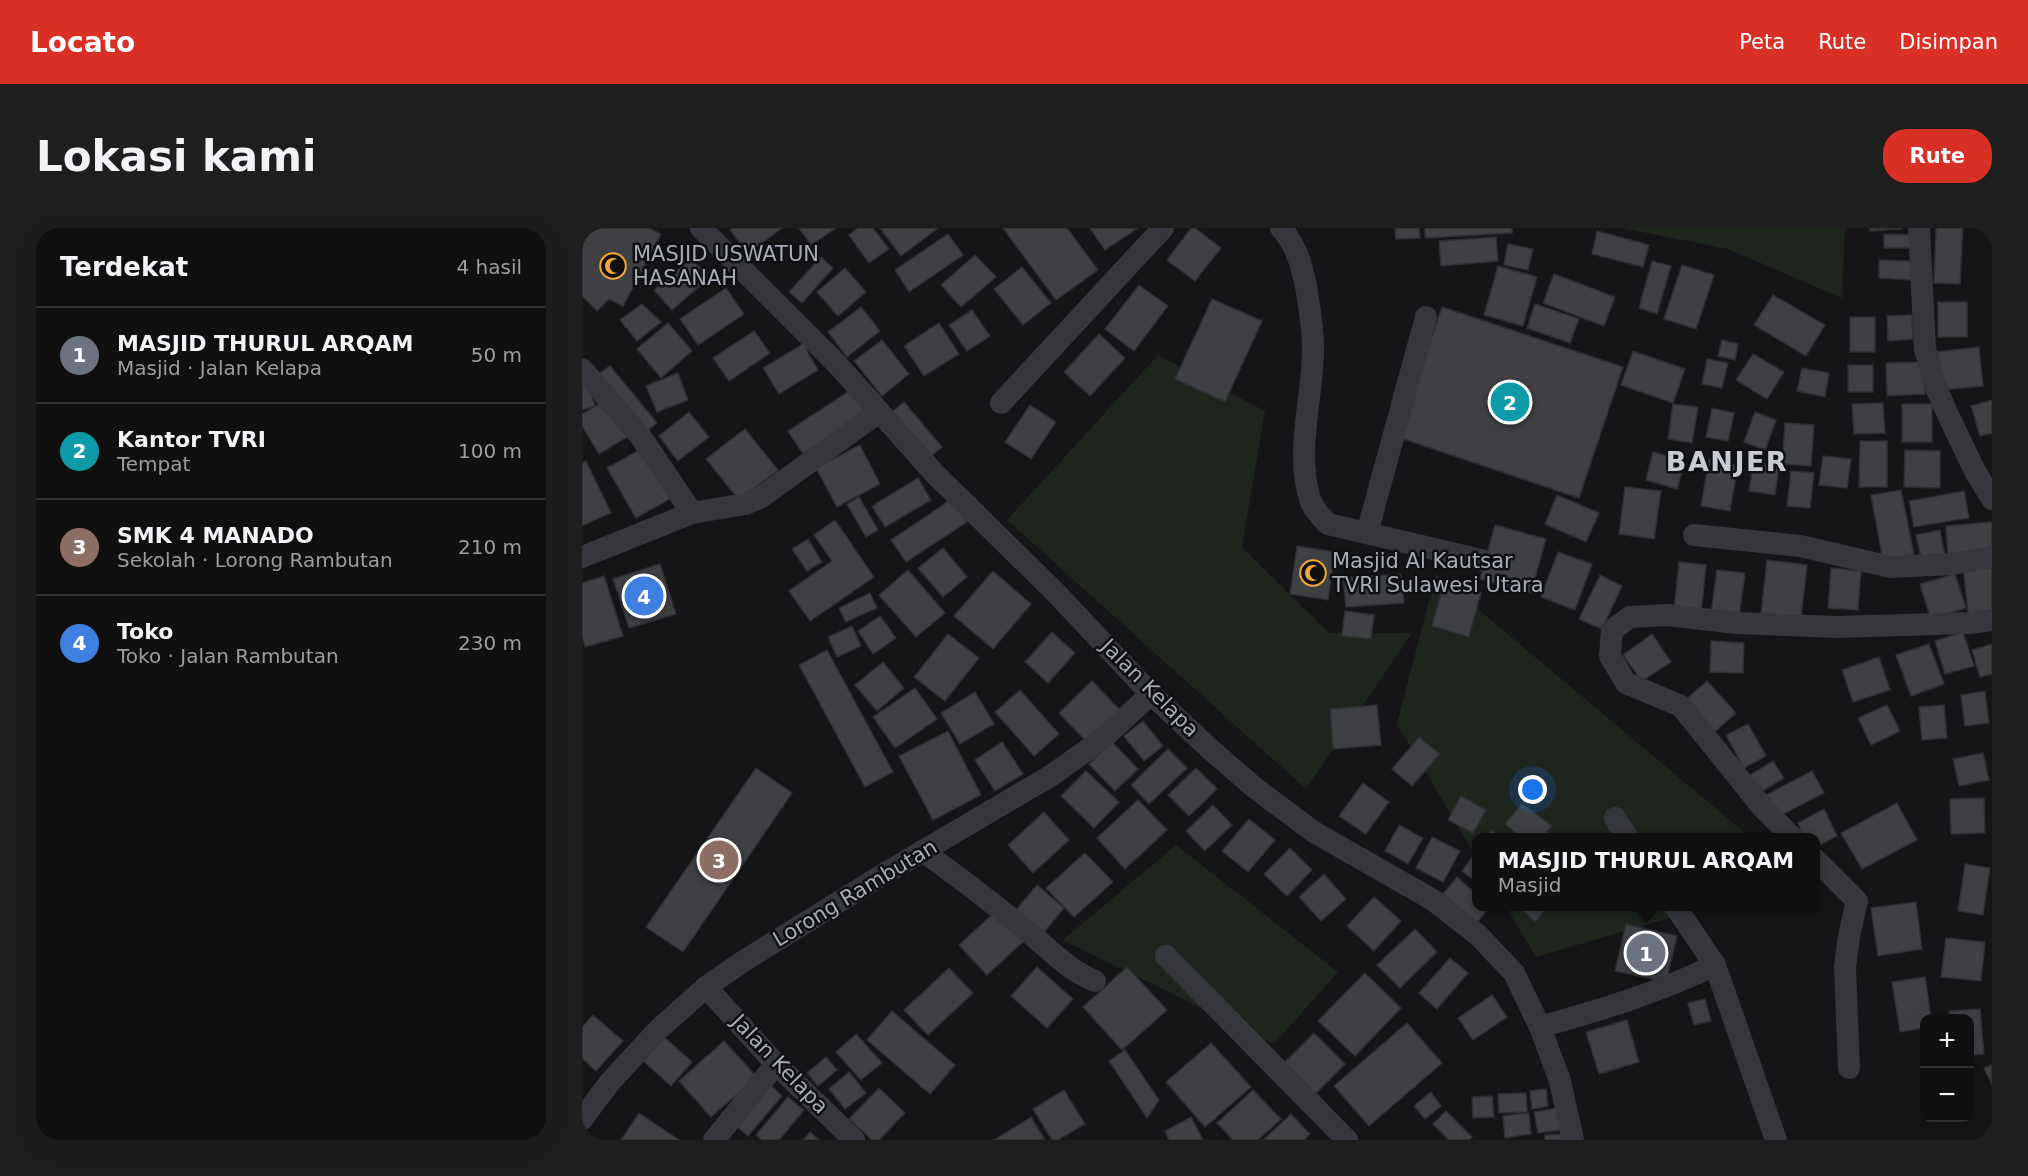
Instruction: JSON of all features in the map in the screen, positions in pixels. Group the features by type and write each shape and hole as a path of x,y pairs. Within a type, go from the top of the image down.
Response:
{"street":[{"name":"Jalan Kelapa","path":"701,228 837,364 934,473 1056,593 1151,694 1210,749 1263,794 1314,832 1433,900 1478,935 1514,973 1540,1027 1560,1081 1573,1140"},
{"path":"1001,403 1163,228"},
{"path":"1281,228 1292,241 1302,269 1309,303 1313,349 1305,473 1310,500 1316,511 1328,524 1481,561"},
{"path":"1919,228 1925,349 1935,385 1992,499"},
{"path":"1367,533 1426,317"},
{"path":"582,369 641,437 692,513"},
{"path":"582,557 692,513 745,504 760,498 879,411"},
{"path":"1694,535 1800,546 1891,567 1952,564 1992,557"},
{"path":"1789,833 1763,808 1681,705 1626,683 1610,656 1612,630 1630,617 1667,615 1737,623 1836,627 1970,623 1992,620"},
{"name":"Lorong Rambutan","path":"582,1119 610,1082 659,1029 706,987 922,851 1052,775 1101,740 1151,694"},
{"path":"1615,818 1625,833"},
{"path":"922,851 959,877 1064,963 1095,981"},
{"path":"1820,865 1857,901 1848,936 1845,968 1848,1068"},
{"path":"1677,911 1714,965 1776,1140"},
{"path":"1166,956 1347,1140"},
{"path":"1540,1027 1625,1002 1678,983 1714,965"},
{"name":"Jalan Kelapa","path":"706,987 776,1064 854,1140"},
{"path":"714,1140 776,1064"}],"shaded area":[{"path":"1622,228 1845,228 1842,298 1728,249"},
{"path":"1158,355 1265,411 1242,547 1329,633 1412,633 1306,789 1007,520"},
{"path":"1436,574 1745,833 1472,833 1472,850 1397,724"},
{"path":"1176,845 1338,972 1274,1044 1063,940"},
{"path":"1508,911 1693,911 1536,957"}],"building":[{"name":"MASJID USWATUN HASANAH","path":"586,228 649,228 661,234 623,306 609,299 597,311 582,296 582,236"},
{"path":"732,228 782,228 748,253 730,230"},
{"path":"799,228 836,228 811,245"},
{"path":"858,228 873,228 889,249 869,263 849,235"},
{"path":"880,228 938,228 901,256"},
{"path":"1003,228 1067,228 1098,270 1056,300"},
{"path":"1090,228 1138,228 1105,250"},
{"path":"1191,228 1195,228 1221,248 1195,281 1167,260"},
{"path":"1395,228 1419,228 1420,238 1396,239"},
{"path":"1425,228 1512,228 1512,233 1425,238"},
{"path":"1870,228 1901,228 1901,229 1870,231"},
{"path":"1936,228 1963,228 1960,284 1934,283"},
{"path":"1597,231 1649,245 1643,267 1592,254"},
{"path":"948,234 963,255 909,292 895,270"},
{"path":"1884,234 1910,235 1910,248 1884,248"},
{"path":"1496,237 1498,261 1441,266 1439,241"},
{"path":"1508,244 1533,249 1528,270 1504,265"},
{"path":"975,255 996,277 961,307 941,285"},
{"path":"821,257 833,268 802,303 789,292"},
{"path":"692,258 709,278 672,310 654,290"},
{"path":"1879,260 1912,261 1911,280 1879,278"},
{"path":"1652,261 1671,266 1657,314 1639,308"},
{"path":"1682,265 1714,275 1696,329 1664,319"},
{"path":"1498,266 1537,277 1523,326 1484,315"},
{"path":"1022,267 1051,303 1023,325 994,289"},
{"path":"845,268 866,292 838,316 817,292"},
{"path":"1554,274 1615,297 1604,326 1543,303"},
{"path":"1139,285 1168,306 1134,351 1105,329"},
{"path":"726,288 744,314 698,345 680,319"},
{"path":"1773,295 1825,325 1806,356 1754,325"},
{"path":"1212,299 1262,321 1225,402 1175,379"},
{"path":"1938,302 1967,302 1967,337 1938,337"},
{"path":"642,304 661,322 637,341 620,320"},
{"path":"1535,304 1579,319 1570,343 1527,328"},
{"path":"861,307 880,331 847,357 828,332"},
{"path":"1442,307 1623,367 1579,498 1398,437"},
{"path":"972,310 990,336 967,351 949,325"},
{"path":"1912,315 1913,339 1888,341 1887,316"},
{"path":"1850,317 1875,317 1875,352 1850,352"},
{"path":"668,323 692,351 661,378 637,349"},
{"path":"939,323 959,354 924,376 904,346"},
{"path":"754,331 770,353 729,381 713,358"},
{"path":"1099,334 1125,358 1090,396 1064,372"},
{"path":"882,340 909,374 882,396 854,361"},
{"path":"1722,340 1738,344 1735,360 1718,356"},
{"path":"803,344 818,370 779,394 763,368"},
{"path":"1979,347 1983,386 1941,390 1937,352"},
{"path":"1633,351 1685,369 1673,403 1621,385"},
{"path":"1753,354 1784,372 1767,399 1736,380"},
{"path":"1707,359 1728,363 1722,388 1702,384"},
{"path":"1924,362 1925,394 1887,396 1886,363"},
{"path":"1848,365 1873,365 1873,392 1848,392"},
{"path":"610,366 657,423 643,434 596,376"},
{"path":"1802,368 1829,373 1825,397 1797,391"},
{"path":"582,371 595,406 582,410"},
{"path":"678,373 688,400 657,412 646,386"},
{"path":"851,390 866,413 803,454 788,431"},
{"path":"1992,400 1992,433 1980,436 1971,406"},
{"path":"604,401 627,437 599,454 582,426 582,414"},
{"path":"904,402 942,447 929,458 891,413"},
{"path":"1883,403 1885,433 1854,434 1852,404"},
{"path":"1673,404 1698,407 1692,443 1668,439"},
{"path":"1902,404 1932,404 1932,442 1902,442"},
{"path":"1030,405 1056,422 1031,459 1005,442"},
{"path":"1712,408 1734,413 1728,441 1706,437"},
{"path":"689,412 709,437 678,461 659,436"},
{"path":"1755,412 1776,420 1765,450 1744,442"},
{"path":"1785,423 1814,425 1811,466 1782,464"},
{"path":"745,429 778,470 739,500 706,459"},
{"path":"1860,441 1887,441 1887,487 1859,487"},
{"path":"860,445 880,484 837,507 816,468"},
{"path":"646,446 675,496 636,518 607,468"},
{"path":"1905,450 1940,451 1940,488 1904,487"},
{"path":"1653,452 1685,461 1677,489 1646,480"},
{"path":"1823,456 1851,459 1847,488 1819,485"},
{"path":"1709,459 1738,465 1730,511 1701,506"},
{"path":"586,461 611,513 582,526 582,463"},
{"path":"1753,463 1779,466 1775,495 1749,491"},
{"path":"1791,471 1814,473 1810,508 1787,506"},
{"path":"918,478 931,500 885,527 872,506"},
{"path":"1625,487 1661,491 1654,539 1619,534"},
{"path":"1901,490 1914,555 1883,561 1871,495"},
{"path":"1964,491 1969,518 1914,527 1909,501"},
{"path":"1557,495 1599,513 1586,542 1545,524"},
{"path":"859,497 878,530 866,537 847,504"},
{"path":"952,499 967,522 906,562 891,540"},
{"path":"835,520 874,577 810,621 789,591 832,561 814,535"},
{"path":"1992,522 1992,551 1948,555 1946,526"},
{"path":"1495,525 1546,539 1531,593 1480,579"},
{"path":"1940,530 1946,561 1923,566 1916,535"},
{"path":"808,539 822,562 807,571 792,549"},
{"name":"Masjid Al Kautsar TVRI Sulawesi Utara","path":"1297,546 1335,552 1328,600 1290,594"},
{"path":"943,548 967,577 943,597 918,568"},
{"path":"1558,552 1592,564 1575,610 1541,597"},
{"path":"1767,560 1807,565 1801,618 1761,613"},
{"path":"1679,562 1706,565 1701,614 1674,611"},
{"path":"660,564 676,614 629,628 613,579"},
{"path":"1992,564 1992,618 1969,621 1963,567"},
{"path":"1831,568 1861,571 1858,610 1828,608"},
{"path":"908,570 945,613 916,637 879,595"},
{"path":"1717,570 1745,573 1739,618 1711,614"},
{"path":"993,571 1031,604 993,649 954,616"},
{"path":"1401,574 1404,603 1346,607 1343,578"},
{"path":"1955,574 1966,608 1931,619 1920,584"},
{"path":"1600,575 1622,586 1602,629 1579,619"},
{"path":"604,576 623,636 585,647 582,636 582,583"},
{"path":"1444,583 1481,593 1469,637 1432,626"},
{"path":"870,593 877,608 846,622 839,608"},
{"path":"1345,611 1374,615 1371,639 1342,636"},
{"path":"880,616 896,638 873,654 858,631"},
{"path":"852,626 861,646 837,657 828,637"},
{"path":"1052,632 1075,653 1048,683 1025,662"},
{"path":"1963,632 1974,666 1945,674 1935,641"},
{"path":"948,634 979,658 945,701 914,677"},
{"path":"1652,634 1671,662 1642,681 1623,655"},
{"path":"1711,641 1744,643 1743,673 1710,672"},
{"path":"1929,644 1944,684 1911,696 1896,655"},
{"path":"1992,644 1992,674 1980,677 1972,650"},
{"path":"827,650 893,772 865,787 799,665"},
{"path":"1879,657 1890,690 1853,702 1842,670"},
{"path":"883,662 904,688 877,711 855,685"},
{"path":"1092,681 1121,711 1088,743 1059,713"},
{"path":"1707,681 1736,713 1710,736 1682,703"},
{"path":"915,688 937,719 895,748 873,717"},
{"path":"1020,690 1059,734 1034,756 995,712"},
{"path":"1985,691 1989,723 1965,726 1961,695"},
{"path":"975,692 994,724 960,744 941,713"},
{"path":"1377,705 1381,745 1333,749 1330,709"},
{"path":"1887,705 1900,731 1871,745 1858,718"},
{"path":"1944,705 1947,738 1922,740 1919,707"},
{"path":"1143,721 1163,746 1144,761 1124,736"},
{"path":"1748,724 1766,756 1744,768 1726,735"},
{"path":"948,731 981,795 933,820 899,756"},
{"path":"1419,737 1440,754 1412,786 1392,769"},
{"path":"1002,742 1023,774 995,791 975,760"},
{"path":"1112,742 1138,769 1115,791 1089,764"},
{"path":"1168,749 1187,768 1149,804 1131,785"},
{"path":"1983,753 1989,780 1959,786 1953,759"},
{"path":"1773,761 1784,778 1756,795 1745,778"},
{"path":"756,768 792,793 683,952 646,927"},
{"path":"1196,768 1217,789 1189,816 1168,795"},
{"path":"1086,771 1119,802 1094,828 1061,796"},
{"path":"1812,771 1824,793 1778,817 1766,795"},
{"path":"1363,783 1389,802 1366,834 1339,816"},
{"path":"1461,796 1486,810 1473,833 1448,820"},
{"path":"1984,798 1985,833 1951,834 1950,799"},
{"path":"1138,800 1167,830 1125,869 1097,838"},
{"path":"1522,803 1552,826 1546,833 1516,833 1505,824"},
{"path":"1897,803 1917,840 1862,869 1841,833"},
{"path":"1213,805 1232,825 1205,851 1186,831"},
{"path":"1824,809 1837,836 1820,845 1820,833 1803,833 1798,823"},
{"path":"1044,812 1069,840 1033,873 1008,845"},
{"path":"1249,819 1275,840 1248,872 1222,851"},
{"path":"1399,825 1423,838 1408,864 1385,851"},
{"path":"1432,837 1460,851 1443,882 1416,868"},
{"path":"1290,848 1312,870 1287,896 1264,874"},
{"path":"1085,853 1113,882 1074,917 1046,888"},
{"path":"1472,857 1472,879 1462,871"},
{"path":"1965,864 1990,868 1983,915 1958,911"},
{"path":"1324,874 1346,899 1321,921 1299,897"},
{"path":"1457,877 1472,890 1472,911 1486,911 1477,923 1443,894"},
{"path":"1037,885 1064,908 1044,932 1016,910"},
{"path":"1374,897 1401,921 1374,951 1347,926"},
{"path":"1916,902 1922,949 1878,956 1871,908"},
{"path":"1523,911 1544,911 1535,922"},
{"path":"995,912 1023,942 987,975 959,945"},
{"path":"1626,924 1677,936 1666,982 1615,971"},
{"path":"1415,929 1437,952 1400,988 1377,965"},
{"path":"1946,938 1985,942 1981,981 1941,977"},
{"path":"1450,958 1468,973 1437,1009 1419,993"},
{"path":"1037,967 1073,999 1047,1028 1011,996"},
{"path":"1127,967 1167,1010 1122,1050 1083,1007"},
{"path":"949,968 973,993 928,1035 904,1010"},
{"path":"1365,973 1401,1008 1355,1056 1318,1021"},
{"path":"1925,977 1930,1014 1920,1014 1920,1029 1900,1032 1892,982"},
{"path":"1492,995 1507,1017 1473,1040 1458,1018"},
{"path":"1705,999 1711,1021 1694,1025 1688,1003"},
{"path":"1980,1009 1984,1054 1974,1055 1974,1014 1949,1014 1949,1011"},
{"path":"892,1011 955,1065 930,1094 867,1040"},
{"path":"593,1015 623,1041 596,1071 582,1058 582,1027"},
{"path":"1627,1020 1639,1062 1599,1074 1586,1032"},
{"path":"1407,1023 1442,1063 1369,1126 1334,1086"},
{"path":"1314,1033 1345,1064 1311,1098 1279,1068"},
{"path":"856,1034 882,1063 861,1080 836,1052"},
{"path":"663,1036 692,1062 671,1086 641,1059"},
{"path":"724,1041 757,1077 711,1117 679,1081"},
{"path":"1211,1043 1251,1087 1205,1127 1166,1082"},
{"path":"1125,1050 1159,1100 1147,1118 1109,1061"},
{"path":"826,1057 837,1070 818,1086 807,1073"},
{"path":"1992,1065 1992,1085 1984,1068"},
{"path":"849,1072 866,1093 845,1109 829,1089"},
{"path":"768,1083 782,1096 748,1136 733,1123"},
{"path":"879,1088 905,1113 879,1140 872,1140 849,1119"},
{"path":"1546,1089 1548,1106 1532,1109 1530,1091"},
{"path":"1064,1090 1085,1124 1058,1140 1052,1140 1033,1109"},
{"path":"1253,1090 1281,1119 1258,1140 1233,1140 1217,1123"},
{"path":"1431,1092 1441,1106 1425,1119 1414,1106"},
{"path":"1526,1093 1527,1112 1499,1113 1498,1094"},
{"path":"1492,1096 1494,1117 1473,1118 1472,1097"},
{"path":"788,1097 804,1110 779,1140 762,1140 756,1135"},
{"path":"1557,1108 1561,1130 1538,1133 1534,1112"},
{"path":"1446,1111 1472,1137 1469,1140 1449,1140 1433,1124"},
{"path":"639,1113 679,1140 621,1140"},
{"path":"1529,1113 1531,1134 1505,1138 1503,1116"},
{"path":"1291,1114 1310,1134 1304,1140 1263,1140"},
{"path":"1031,1117 1045,1140 994,1140"},
{"path":"1191,1117 1203,1140 1169,1140 1165,1131"},
{"path":"810,1132 819,1140 803,1140"},
{"path":"1565,1134 1565,1140 1545,1140 1545,1135"}],"place":[{"name":"MASJID USWATUN HASANAH","path":"613,266"},
{"name":"Kantor TVRI","path":"1510,402"},
{"name":"Masjid Al Kautsar TVRI Sulawesi Utara","path":"1313,573"},
{"name":"Toko","path":"644,596"},
{"name":"SMK 4 MANADO","path":"719,860"},
{"name":"MASJID THURUL ARQAM","path":"1646,953"}],"district":[{"name":"BANJER","path":"1727,462"}]}
